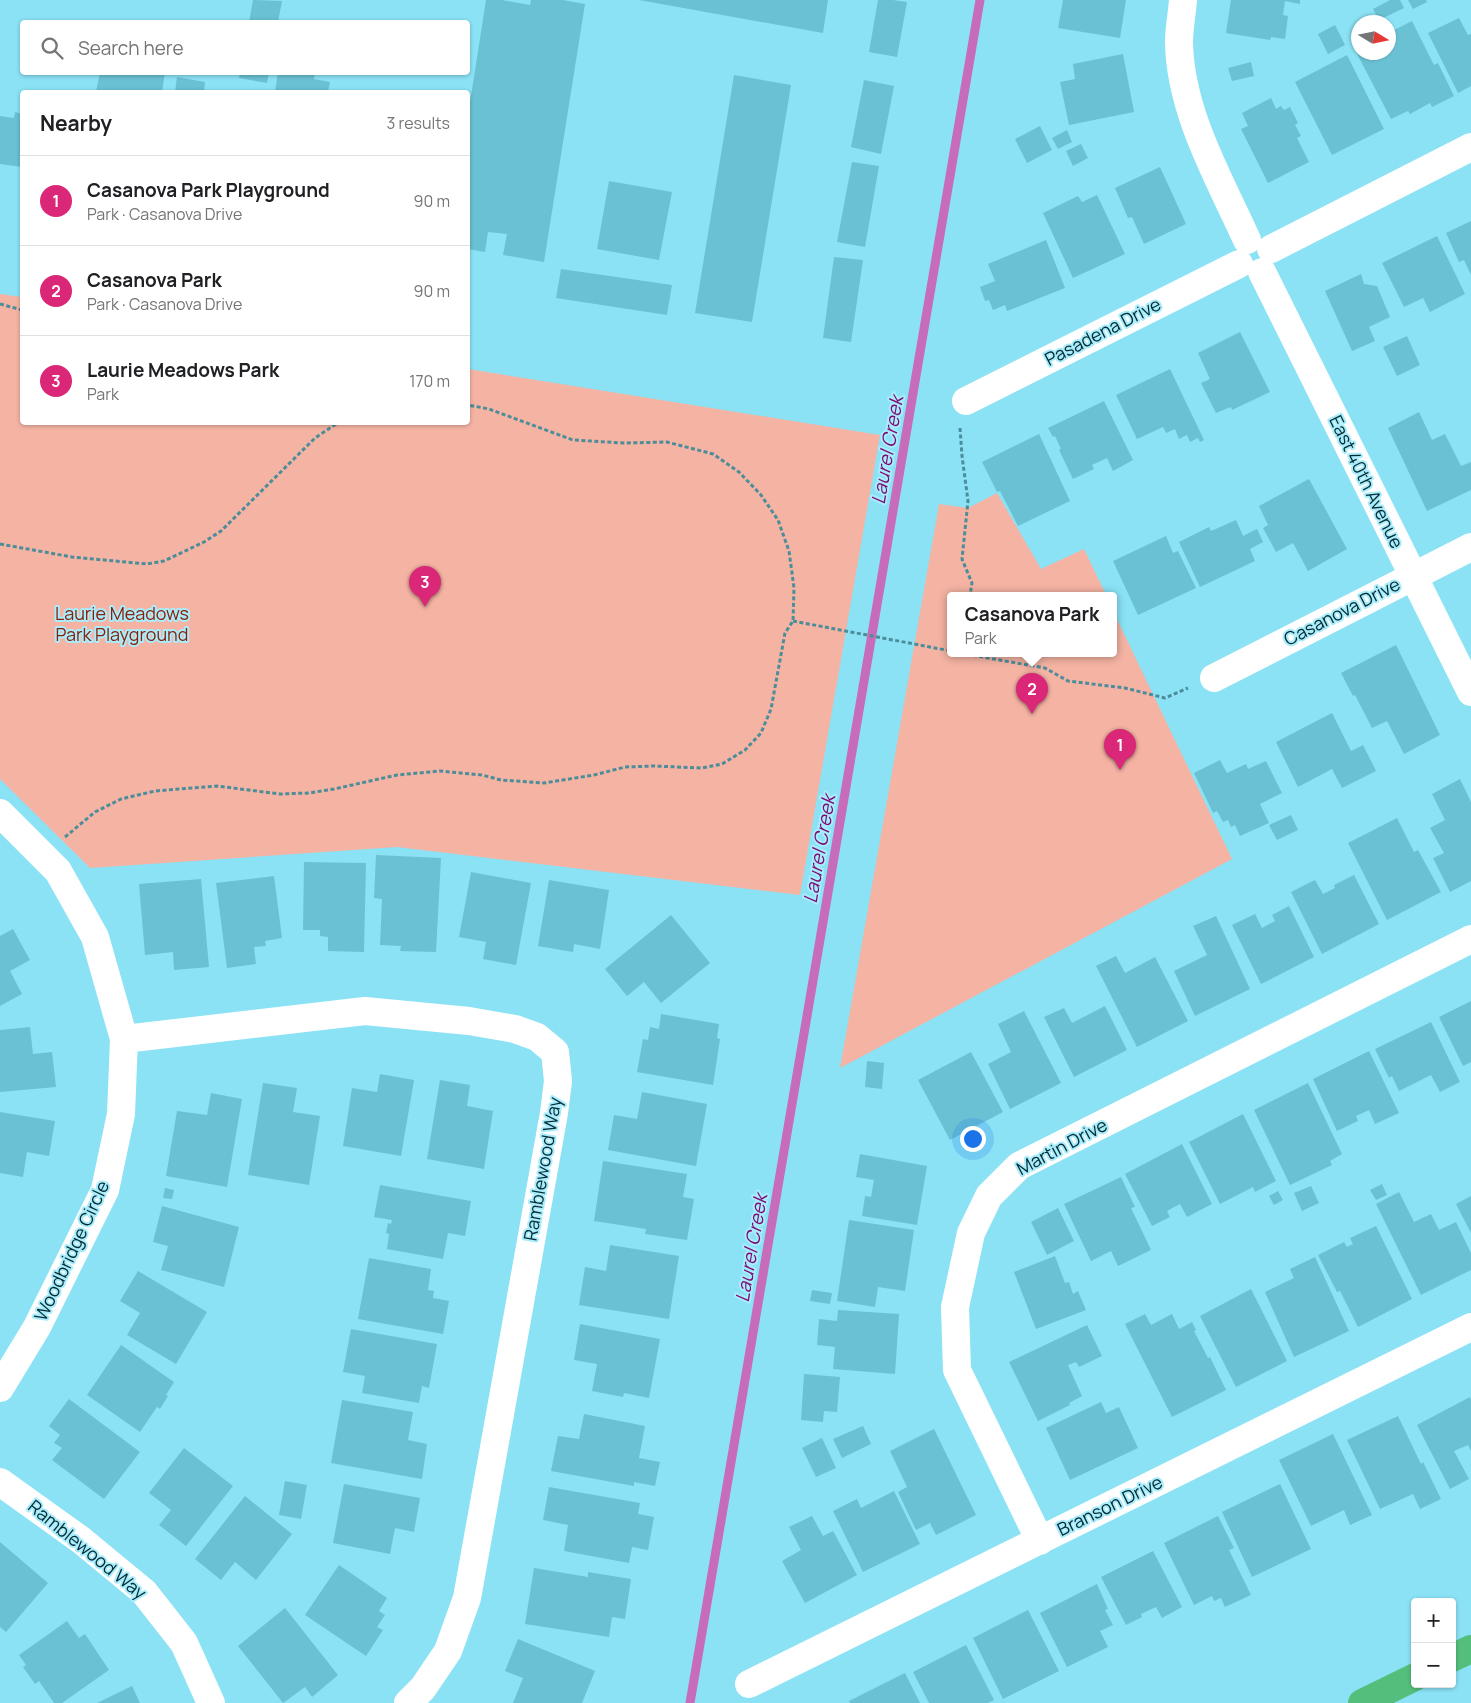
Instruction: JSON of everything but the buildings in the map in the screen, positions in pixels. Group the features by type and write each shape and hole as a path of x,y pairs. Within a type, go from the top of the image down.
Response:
{"highway":[{"path":"1456,1656 1471,1649"},
{"path":"1362,1703 1411,1679"}],"street":[{"name":"East 40th Avenue","path":"1183,0 1179,42 1186,95 1203,146 1412,576 1471,692"},
{"name":"Pasadena Drive","path":"966,401 1471,147"},
{"name":"Casanova Drive","path":"1214,678 1471,547"},
{"name":"Woodbridge Circle","path":"0,814 44,855 58,871 95,937 124,1039 121,1114 105,1190 37,1327 0,1388"},
{"name":"Martin Drive","path":"1040,1541 957,1370 955,1307 971,1233 989,1196 1019,1166 1471,939"},
{"name":"Ramblewood Way","path":"124,1039 365,1011 469,1021 515,1029 537,1037 555,1052 558,1080 554,1113 467,1598 448,1651 422,1688 408,1703"},
{"name":"Branson Drive","path":"749,1684 1471,1327"},
{"name":"Ramblewood Way","path":"0,1482 81,1540 144,1592 184,1644 211,1703"}],"path":[{"path":"0,304 20,309"},
{"path":"966,401 960,427 968,501 962,559 972,584 971,592"},
{"path":"44,855 95,812 121,799 155,791 217,786 280,794 309,793 397,775 440,771 482,775 501,780 544,783 594,775 625,767 702,768 722,764 745,750 761,733 771,709 785,633 793,621 794,588 789,551 778,520 755,489 739,472 712,454 667,442 624,443 573,440 489,408 470,405"},
{"path":"0,544 72,557 147,564 164,561 204,542 221,531 315,438 334,425"},
{"path":"793,621 947,650"},
{"path":"983,657 1045,668 1068,681 1125,688 1166,698 1214,678"}],"green space":[{"name":"Laurie Meadows Park Playground","path":"0,294 20,297 20,425 470,425 470,369 880,435 800,895 397,847 90,868 0,779"},
{"path":"997,493 1041,569 1084,549 1105,592 947,592 947,657 1117,657 1117,619 1232,859 840,1068 939,504 968,508"}],"waterway":[{"name":"Laurel Creek","path":"690,1703 980,0"}],"place":[{"name":"Laurie Meadows Park","path":"425,607"},
{"name":"Casanova Park","path":"1032,714"},
{"name":"Casanova Park Playground","path":"1120,770"}]}
